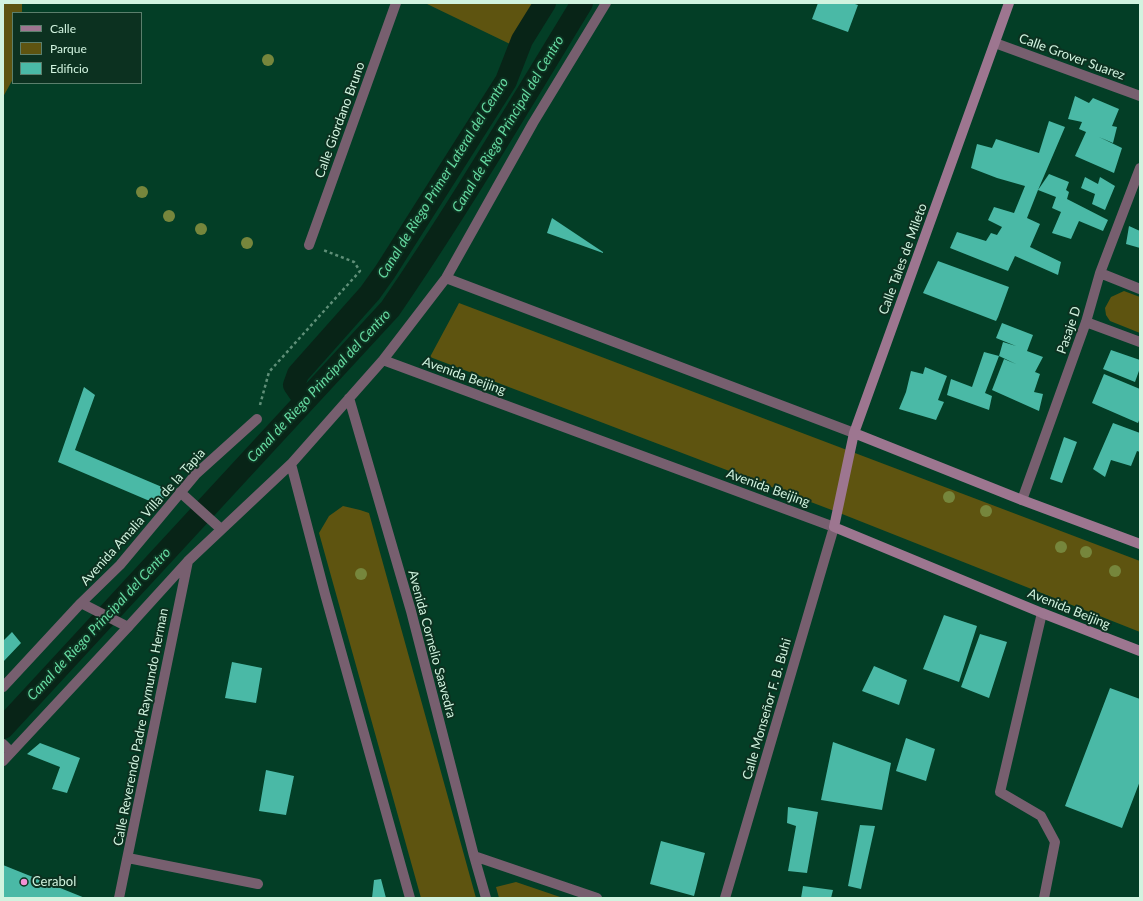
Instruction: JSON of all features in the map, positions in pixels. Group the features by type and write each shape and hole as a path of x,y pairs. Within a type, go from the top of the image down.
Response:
{"street":[{"path":"3,761 6,747 128,627 188,560 291,464 383,360 446,278 533,123 606,3"},
{"name":"Calle Tales de Mileto","path":"834,527 854,433 1009,3"},
{"name":"Calle Giordano Bruno","path":"309,245 394,4"},
{"name":"Calle Grover Suarez","path":"995,43 1140,96"},
{"name":"Pasaje D","path":"1022,500 1086,322 1100,273 1140,168"},
{"path":"1100,273 1140,289"},
{"path":"446,278 854,433 1022,500 1140,544"},
{"path":"1086,322 1140,342"},
{"name":"Avenida Beijing","path":"383,360 834,527 1042,613 1140,651"},
{"name":"Avenida Cornelio Saavedra","path":"349,398 411,611 486,898"},
{"name":"Avenida Amalia Villa de la Tapia","path":"3,687 85,605 196,474 257,419"},
{"path":"291,464 325,594 410,898"},
{"path":"180,492 221,529"},
{"name":"Calle Monseñor F. B. Buhi","path":"725,898 834,527"},
{"name":"Calle Reverendo Padre Raymundo Herman","path":"119,898 188,560"},
{"path":"85,605 128,627"},
{"path":"1042,613 1000,792 1041,816 1055,842 1044,898"},
{"path":"474,856 596,898"},
{"path":"128,858 258,884"}],"path":[{"path":"257,419 269,372 360,271 354,262 309,245"}],"green space":[{"path":"3,3 22,3 22,12 12,12 12,81 3,97"},
{"path":"425,3 536,3 510,44"},
{"path":"1124,291 1140,297 1140,333 1110,321 1106,315 1105,308 1111,297"},
{"path":"459,303 1140,561 1140,632 837,512 430,357"},
{"path":"343,506 369,513 476,898 421,898 319,533 329,516"},
{"path":"516,882 563,898 499,898 496,887"}],"building":[{"path":"818,3 852,3 858,5 848,32 812,19"},
{"path":"1075,96 1089,103 1093,98 1119,109 1112,126 1117,127 1113,143 1099,137 1122,148 1114,173 1075,156 1086,132 1079,129 1082,122 1068,119"},
{"path":"1049,121 1065,127 1027,218 1040,224 1030,247 1061,262 1058,275 1015,256 1008,271 950,248 957,232 986,241 991,233 997,235 1002,227 988,220 994,207 1014,213 1025,186 997,178 971,168 977,144 992,148 996,139 1039,153"},
{"path":"1049,174 1069,182 1066,190 1069,192 1067,199 1108,220 1103,231 1079,221 1071,239 1052,233 1061,212 1052,208 1056,197 1038,190"},
{"path":"1085,177 1098,184 1100,177 1115,186 1105,210 1092,204 1095,194 1081,188"},
{"path":"552,218 603,252 603,253 547,233"},
{"path":"1129,226 1140,231 1140,248 1126,244"},
{"path":"938,261 1009,287 996,321 923,293"},
{"path":"1002,323 1033,335 1027,351 1043,357 1035,372 1040,374 1034,392 1043,394 1039,411 992,390 1004,359 1016,364 999,356 1003,342 1016,346 996,338"},
{"path":"1111,350 1140,360 1140,368 1135,382 1103,369"},
{"path":"984,352 999,356 985,393 992,396 989,410 947,395 951,379 972,387"},
{"path":"925,367 947,376 938,400 944,402 936,420 899,409 906,392 911,371 923,374"},
{"path":"1104,374 1140,389 1140,418 1138,423 1092,403"},
{"path":"84,387 95,395 75,450 169,490 159,505 58,462"},
{"path":"1113,423 1140,433 1140,452 1137,451 1131,466 1111,460 1105,477 1093,469"},
{"path":"1064,437 1077,442 1062,483 1050,479"},
{"path":"944,615 977,626 959,682 923,669"},
{"path":"12,632 21,643 3,662 3,641"},
{"path":"980,634 1007,642 989,698 961,687"},
{"path":"232,662 262,668 256,703 225,698"},
{"path":"874,666 907,680 899,705 862,691"},
{"path":"1110,688 1140,699 1140,781 1122,828 1065,806"},
{"path":"906,738 935,749 926,781 896,771"},
{"path":"833,742 891,763 882,810 821,800"},
{"path":"40,743 80,758 67,793 52,789 60,767 27,754"},
{"path":"266,770 294,776 286,815 259,811"},
{"path":"788,807 818,812 807,873 788,871 796,826 787,823"},
{"path":"860,825 875,826 861,889 848,886"},
{"path":"661,841 705,853 694,896 650,884"},
{"name":"Cerabol","path":"3,865 85,898 3,898"},
{"path":"381,879 386,898 372,898 374,880"},
{"path":"803,886 833,890 831,898 801,898"}],"waterway":[{"name":"Canal de Riego Primer Lateral del Centro","path":"305,401 294,385 298,374 370,293 385,272 506,81 522,40 545,3"},
{"name":"Canal de Riego Principal del Centro","path":"3,728 390,309 464,196 582,3"}],"place":[{"name":"Cerabol","path":"24,882"}]}
